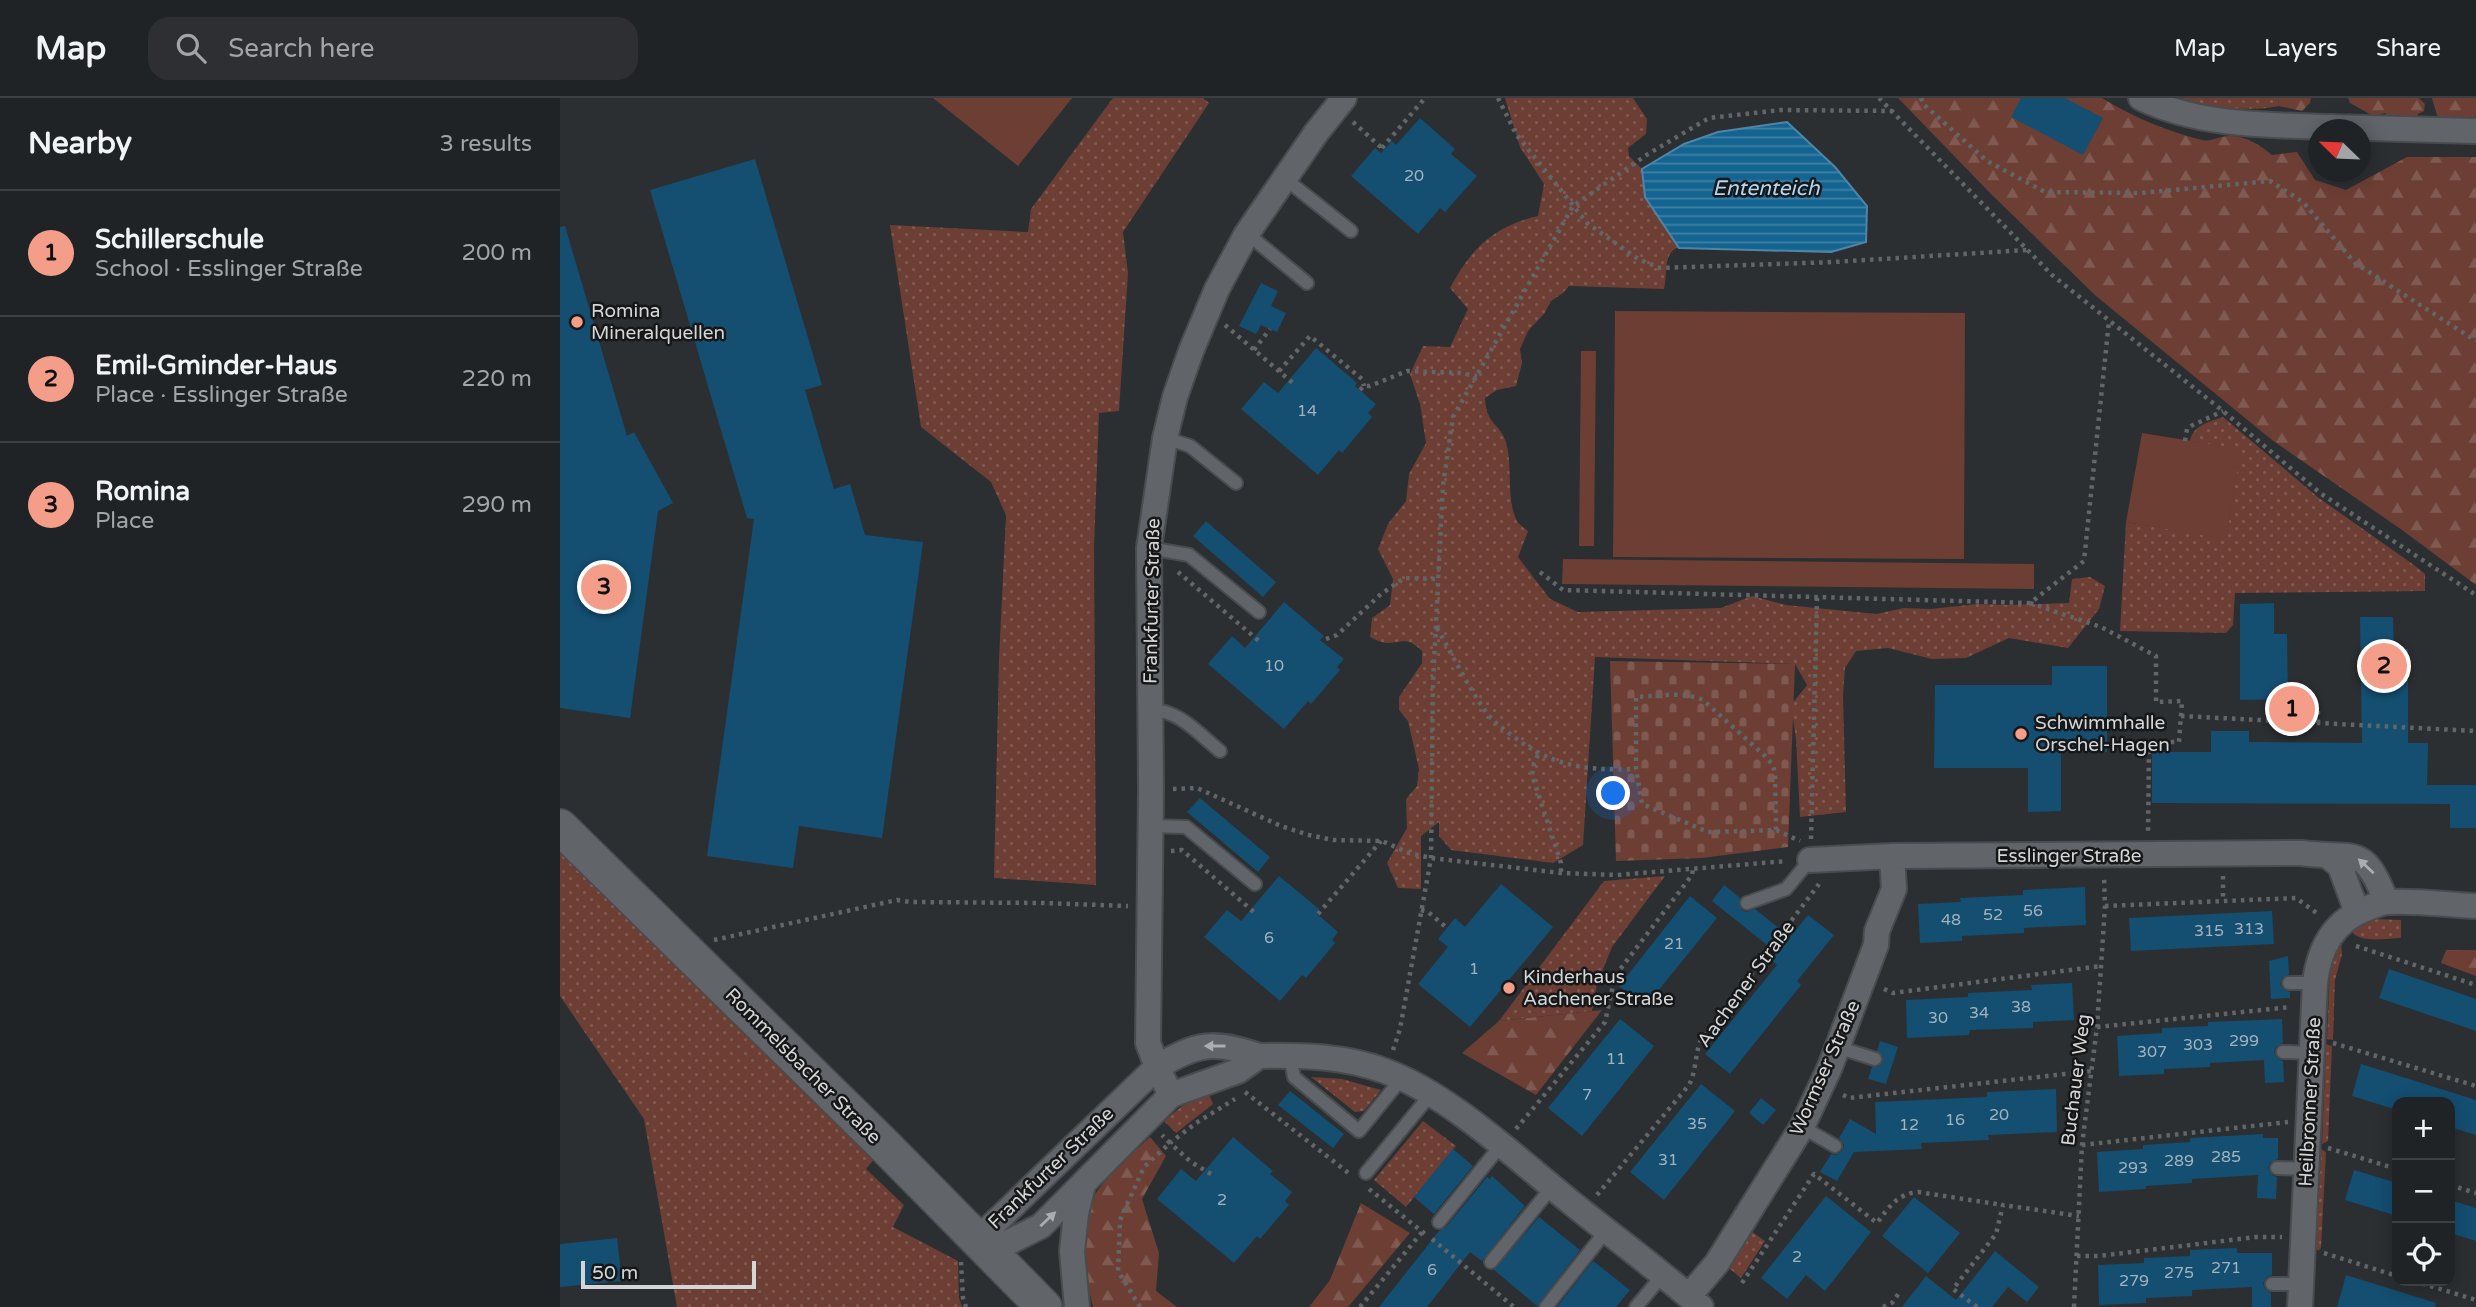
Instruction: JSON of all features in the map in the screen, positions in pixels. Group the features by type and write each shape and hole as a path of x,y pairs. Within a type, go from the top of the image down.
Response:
{"main road":[{"name":"Rommelsbacher Straße","path":"560,827 1044,1307"}],"street":[{"path":"2141,98 2187,115 2218,120 2304,126 2476,131"},
{"name":"Frankfurter Straße","path":"983,1246 1041,1226 1171,1095 1147,1043 1152,790 1149,548 1165,438 1175,397 1205,316 1246,235 1284,178 1347,109"},
{"name":"Esslinger Straße","path":"1810,860 1892,856 2301,853 2352,855 2365,862 2376,875 2386,901"},
{"name":"Wormser Straße","path":"1695,1302 1802,1127 1821,1087 1876,945 1877,932 1894,889 1892,856"},
{"path":"2328,856 2340,866 2357,912 2386,901 2476,906"},
{"name":"Heilbronner Straße","path":"2301,1296 2315,984 2320,955 2326,940 2334,929 2357,912"},
{"path":"1157,1067 1200,1046 1232,1046 1259,1056 1348,1060 1394,1074 1431,1094 1501,1145 1695,1302"},
{"path":"1171,1095 1238,1071 1259,1056"},
{"name":"Frankfurter Straße","path":"983,1246 1157,1067"},
{"path":"1077,1307 1072,1251 1083,1184"}],"lane":[{"path":"1284,178 1351,231"},
{"path":"1246,235 1307,283"},
{"path":"1165,438 1190,446 1236,483"},
{"path":"1149,548 1189,555 1259,612"},
{"path":"1150,710 1161,709 1174,713 1220,751"},
{"path":"1151,826 1186,827 1255,884"},
{"path":"1747,903 1786,889 1810,860"},
{"path":"2290,983 2315,984"},
{"path":"1837,1047 1875,1059"},
{"path":"2283,1052 2313,1047"},
{"path":"1290,1056 1294,1077 1359,1131 1394,1074"},
{"path":"1366,1173 1431,1094"},
{"path":"1802,1127 1835,1146"},
{"path":"1439,1222 1501,1145"},
{"path":"2277,1168 2306,1169"},
{"path":"1491,1262 1552,1187"},
{"path":"1546,1307 1606,1231"},
{"path":"1636,1307 1662,1276"},
{"path":"2272,1284 2301,1296"}],"path":[{"path":"1347,109 1383,149 1424,98"},
{"path":"1497,98 1516,134 1587,223 1638,259 1660,268 1834,262 2027,250"},
{"path":"1879,98 2052,275 2223,411 2320,493 2476,595"},
{"path":"1921,98 1923,104 1987,161 2045,192 2141,193 2270,181 2304,202 2355,263 2476,341"},
{"path":"1394,1074 1431,858 1433,683 1438,579 1443,485 1453,416 1573,206 1648,154 1709,118 1781,110 1892,111"},
{"path":"1205,316 1221,322 1294,384"},
{"path":"2030,603 2084,561 2109,321"},
{"path":"1254,350 1270,329"},
{"path":"1279,371 1310,336 1362,379 1362,388 1407,371 1477,376"},
{"path":"2185,441 2188,429 2223,411"},
{"path":"1149,573 1178,572 1259,641"},
{"path":"1540,572 1563,590 2030,603 2101,627 2155,656 2155,702 2182,701 2179,742 2149,742 2148,835"},
{"path":"1326,639 1337,635 1381,594 1404,578 1438,579"},
{"path":"1776,830 1773,765 1703,700 1693,695 1636,697 1636,769 1642,804 1708,832 1776,830 1811,845 1817,597"},
{"path":"1436,625 1487,714 1538,755 1579,766 1636,769"},
{"path":"2297,698 2297,709 2318,709 2318,723"},
{"path":"2181,716 2476,731"},
{"path":"1538,755 1532,775 1561,863 1561,873"},
{"path":"1152,790 1197,788 1281,826 1308,835 1333,840 1382,841 1409,853 1431,858 1561,873 1617,875 1810,860"},
{"path":"1318,914 1382,841"},
{"path":"1160,851 1182,850 1255,913"},
{"name":"Buchauer Weg","path":"2074,1307 2082,1145 2097,1027 2105,906 2103,856"},
{"name":"Aachener Straße","path":"1583,1212 1689,1085 1693,1078 1695,1055 1700,1042 1839,857"},
{"path":"1532,1111 1605,1022 1615,976 1692,875 1693,869"},
{"path":"2223,885 2224,901"},
{"path":"2105,906 2296,898 2324,920"},
{"path":"688,952 718,939 898,900 1151,907"},
{"path":"1422,910 1447,928"},
{"path":"2356,946 2476,985"},
{"path":"1863,980 1893,993 2101,966"},
{"path":"2097,1027 2273,1007 2301,1007"},
{"path":"2313,1047 2335,1043 2476,1086"},
{"path":"1821,1087 1849,1098 2092,1070"},
{"path":"1244,1092 1423,1231 1509,1306"},
{"path":"2082,1145 2296,1122"},
{"path":"1156,1130 1191,1162 1211,1174"},
{"path":"1140,1307 1118,1271 1120,1220 1144,1167 1170,1143"},
{"path":"2321,1146 2392,1167"},
{"path":"1742,1283 1814,1174 1877,1223 1892,1202 1906,1194 1918,1192 2079,1216"},
{"path":"2455,1187 2476,1193"},
{"path":"1977,1307 1953,1289 1996,1234 2003,1205"},
{"path":"1360,1307 1423,1231 1439,1222"},
{"path":"2077,1255 2099,1256 2256,1237 2290,1237"},
{"path":"966,1307 961,1258 983,1246"},
{"path":"2316,1252 2392,1275"},
{"path":"2430,1286 2476,1300"},
{"path":"1883,1307 1892,1303 1899,1293"}],"green space":[{"path":"933,98 1072,98 1018,166"},
{"path":"1113,98 1203,98 1209,103 1123,232 1128,273 1119,411 1099,413 1094,547 1096,885 994,878 999,659 1006,515 991,482 921,427 890,225 1028,232 1031,209"},
{"path":"1505,98 1633,98 1647,119 1646,134 1628,148 1629,156 1642,169 1645,197 1678,247 1673,250 1668,260 1664,289 1569,286 1551,301 1544,314 1528,331 1520,349 1522,363 1516,386 1497,390 1485,398 1488,414 1506,442 1513,510 1518,523 1528,531 1518,557 1550,599 1578,612 1721,608 1752,596 1786,605 1876,614 1904,608 2069,603 2072,579 2090,577 2105,586 2099,609 2068,648 2009,638 1966,658 1932,659 1888,648 1856,651 1845,668 1843,696 1846,812 1800,817 1796,739 1791,705 1807,685 1795,664 1595,657 1583,845 1553,863 1451,850 1439,836 1439,822 1421,836 1421,889 1398,888 1387,863 1407,828 1406,799 1417,786 1419,769 1408,721 1399,710 1399,697 1422,663 1422,651 1409,642 1386,643 1370,637 1372,618 1390,605 1393,579 1378,549 1388,524 1406,501 1409,474 1426,443 1420,404 1410,374 1423,346 1450,347 1468,309 1450,288 1466,262 1485,241 1508,226 1538,216 1544,184 1520,147"},
{"path":"1898,98 2102,98 2150,123 2189,136 2212,140 2235,136 2252,141 2272,155 2297,152 2308,169 2308,182 2321,182 2346,190 2361,182 2371,182 2371,176 2407,157 2476,157 2476,585 2272,440 2096,296 1990,193"},
{"path":"2180,98 2278,98 2279,106 2229,108"},
{"path":"2278,98 2311,98 2302,111 2279,106"},
{"path":"2348,98 2419,98 2425,104 2424,111 2418,114 2415,122 2402,116 2394,123 2385,113 2373,116 2350,103"},
{"path":"2432,98 2476,98 2476,116 2438,119"},
{"path":"1615,311 1965,313 1964,559 1613,557"},
{"path":"1581,351 1596,351 1594,546 1579,546"},
{"path":"2223,417 2319,498 2425,574 2425,591 2235,593 2233,625 2226,633 2120,631 2126,522 2226,538 2240,450 2190,441 2198,428"},
{"path":"2142,433 2241,449 2226,539 2126,522"},
{"path":"1563,559 2034,564 2034,589 1562,584"},
{"path":"1610,661 1795,664 1788,847 1702,858 1616,861"},
{"path":"560,827 885,1146 866,1169 904,1205 893,1227 958,1261 959,1298 962,1307 677,1307 644,1119 560,996"},
{"path":"1665,876 1612,947 1597,984 1592,1011 1499,1021 1604,881"},
{"path":"2374,919 2401,920 2401,938 2367,939 2351,931"},
{"path":"2341,943 2342,954 2335,980 2333,1040 2327,1039 2330,967"},
{"path":"2446,950 2476,950 2476,976 2441,963"},
{"path":"1602,1010 1536,1095 1462,1053 1499,1021"},
{"path":"2326,1044 2332,1046 2328,1141 2322,1144"},
{"path":"1311,1077 1342,1079 1381,1090 1364,1111 1355,1112"},
{"path":"1208,1092 1213,1104 1176,1133 1164,1121 1181,1107"},
{"path":"1423,1121 1456,1146 1406,1207 1374,1180"},
{"path":"1150,1137 1166,1156 1142,1199 1159,1253 1156,1291 1177,1307 1093,1307 1081,1254 1080,1235 1084,1218 1090,1202 1111,1174"},
{"path":"2321,1149 2326,1152 2321,1248 2316,1250"},
{"path":"1361,1203 1410,1233 1348,1307 1309,1307 1330,1280"},
{"path":"1748,1229 1765,1241 1741,1278 1725,1265"}],"water":[{"name":"Ententeich","path":"1787,122 1835,167 1867,206 1866,242 1831,252 1679,248 1645,197 1642,169 1684,144 1718,132"}],"building":[{"path":"2021,98 2065,98 2103,118 2083,155 2011,117"},
{"path":"1420,118 1455,149 1451,154 1477,176 1445,212 1440,208 1418,234 1351,176 1375,148 1381,153 1392,141 1396,145"},
{"path":"755,159 822,385 805,390 834,489 850,484 865,535 923,542 882,838 799,826 793,868 707,856 754,519 747,518 650,190"},
{"path":"565,226 627,436 634,432 673,503 658,511 630,718 560,708 560,227"},
{"path":"1261,283 1278,291 1271,306 1286,313 1277,332 1261,325 1256,334 1239,326"},
{"path":"1316,348 1357,383 1355,386 1376,404 1368,413 1372,417 1342,453 1339,450 1318,475 1241,409 1264,382 1278,393"},
{"path":"1206,521 1276,582 1263,597 1193,536"},
{"path":"1284,602 1324,636 1320,640 1344,659 1337,667 1340,670 1311,704 1308,701 1284,729 1208,664 1232,636 1245,648"},
{"path":"2274,603 2274,634 2287,634 2288,699 2240,700 2240,604"},
{"path":"2360,617 2393,617 2394,649 2408,649 2408,743 2428,743 2427,785 2476,785 2476,828 2450,828 2450,804 2152,803 2152,752 2211,752 2211,731 2249,731 2249,742 2362,743"},
{"name":"Schwimmhalle Orschel-Hagen","path":"2052,666 2107,666 2107,752 2061,752 2061,811 2028,812 2028,768 1934,768 1935,685 2052,685"},
{"path":"1200,798 1270,857 1258,872 1187,812"},
{"path":"1279,876 1319,909 1316,913 1338,932 1332,940 1335,943 1306,978 1302,975 1280,1001 1204,937 1227,910 1241,921"},
{"path":"1501,884 1553,927 1470,1027 1418,984 1448,947 1438,939 1455,918 1465,927"},
{"path":"1724,885 1740,898 1739,905 1742,910 1746,912 1755,909 1790,937 1808,915 1834,935 1797,981 1801,985 1730,1074 1705,1054 1777,965 1771,960 1777,953 1712,901"},
{"path":"2085,887 2086,925 2024,928 2024,933 1962,936 1962,941 1920,943 1918,904 1961,902 1960,898 2023,895 2023,890"},
{"path":"1690,896 1717,918 1645,1007 1619,986"},
{"path":"2272,911 2274,944 2131,951 2129,918"},
{"path":"2288,956 2289,974 2282,978 2280,984 2284,990 2290,992 2290,998 2271,999 2269,961"},
{"path":"2389,969 2476,999 2476,1031 2379,998"},
{"path":"2072,983 2074,1020 2033,1022 2033,1028 1970,1030 1969,1035 1907,1038 1906,1000 1968,997 1968,993 2032,990 2031,985"},
{"path":"1620,1019 1654,1046 1582,1136 1548,1108"},
{"path":"2282,1019 2283,1043 2276,1047 2274,1052 2278,1059 2283,1061 2284,1082 2265,1083 2264,1060 2210,1063 2210,1067 2164,1069 2164,1074 2119,1076 2117,1036 2162,1033 2162,1028 2208,1026 2208,1022"},
{"path":"1880,1041 1898,1047 1886,1084 1868,1079 1872,1067 1878,1067 1883,1062 1883,1056 1877,1051"},
{"path":"2361,1064 2476,1100 2476,1135 2455,1129 2455,1097 2392,1097 2392,1108 2352,1096"},
{"path":"1701,1084 1735,1111 1664,1200 1630,1172"},
{"path":"2056,1089 2057,1132 1988,1135 1989,1140 1921,1143 1922,1149 1854,1152 1837,1181 1820,1172 1831,1154 1836,1155 1842,1151 1844,1145 1839,1138 1850,1119 1876,1134 1875,1102 1987,1097 1987,1092"},
{"path":"1290,1091 1344,1134 1333,1148 1278,1105"},
{"path":"1761,1098 1776,1110 1763,1125 1749,1113"},
{"path":"2263,1134 2263,1138 2278,1138 2278,1159 2270,1163 2268,1168 2272,1175 2277,1177 2276,1199 2257,1198 2258,1175 2192,1179 2192,1183 2099,1192 2097,1152 2190,1142 2190,1138"},
{"path":"1233,1137 1273,1171 1270,1174 1292,1192 1285,1201 1289,1205 1260,1239 1257,1236 1234,1263 1157,1199 1181,1169 1196,1181"},
{"path":"1453,1149 1473,1166 1434,1214 1414,1197"},
{"path":"2354,1170 2392,1181 2392,1214 2345,1200"},
{"path":"1492,1176 1525,1206 1482,1261 1470,1252 1427,1307 1379,1307 1439,1231 1446,1227 1487,1177 1490,1179"},
{"path":"1826,1196 1871,1232 1825,1291 1806,1275 1787,1299 1761,1278"},
{"path":"1914,1197 1960,1233 1928,1273 1882,1236"},
{"path":"2455,1202 2476,1208 2476,1241 2455,1235"},
{"path":"1539,1217 1580,1250 1537,1306 1494,1270"},
{"path":"617,1238 622,1281 560,1287 560,1244"},
{"path":"2237,1248 2237,1253 2272,1253 2272,1275 2263,1283 2265,1289 2271,1293 2271,1307 2252,1307 2252,1287 2192,1290 2192,1296 2146,1298 2146,1303 2099,1305 2098,1265 2144,1263 2144,1258 2190,1256 2190,1250"},
{"path":"1995,1251 2039,1287 2027,1302 2008,1287 1992,1307 1902,1307 1926,1276 1956,1300"},
{"path":"1593,1261 1630,1290 1616,1307 1557,1307"},
{"path":"2346,1275 2436,1303 2435,1307 2337,1307"}],"place":[{"name":"Romina Mineralquellen","path":"577,322"},
{"name":"Romina","path":"604,587"},
{"name":"Emil-Gminder-Haus","path":"2384,666"},
{"name":"Schillerschule","path":"2292,709"},
{"name":"Schwimmhalle Orschel-Hagen","path":"2021,734"},
{"name":"Kinderhaus Aachener Straße","path":"1509,988"}]}
